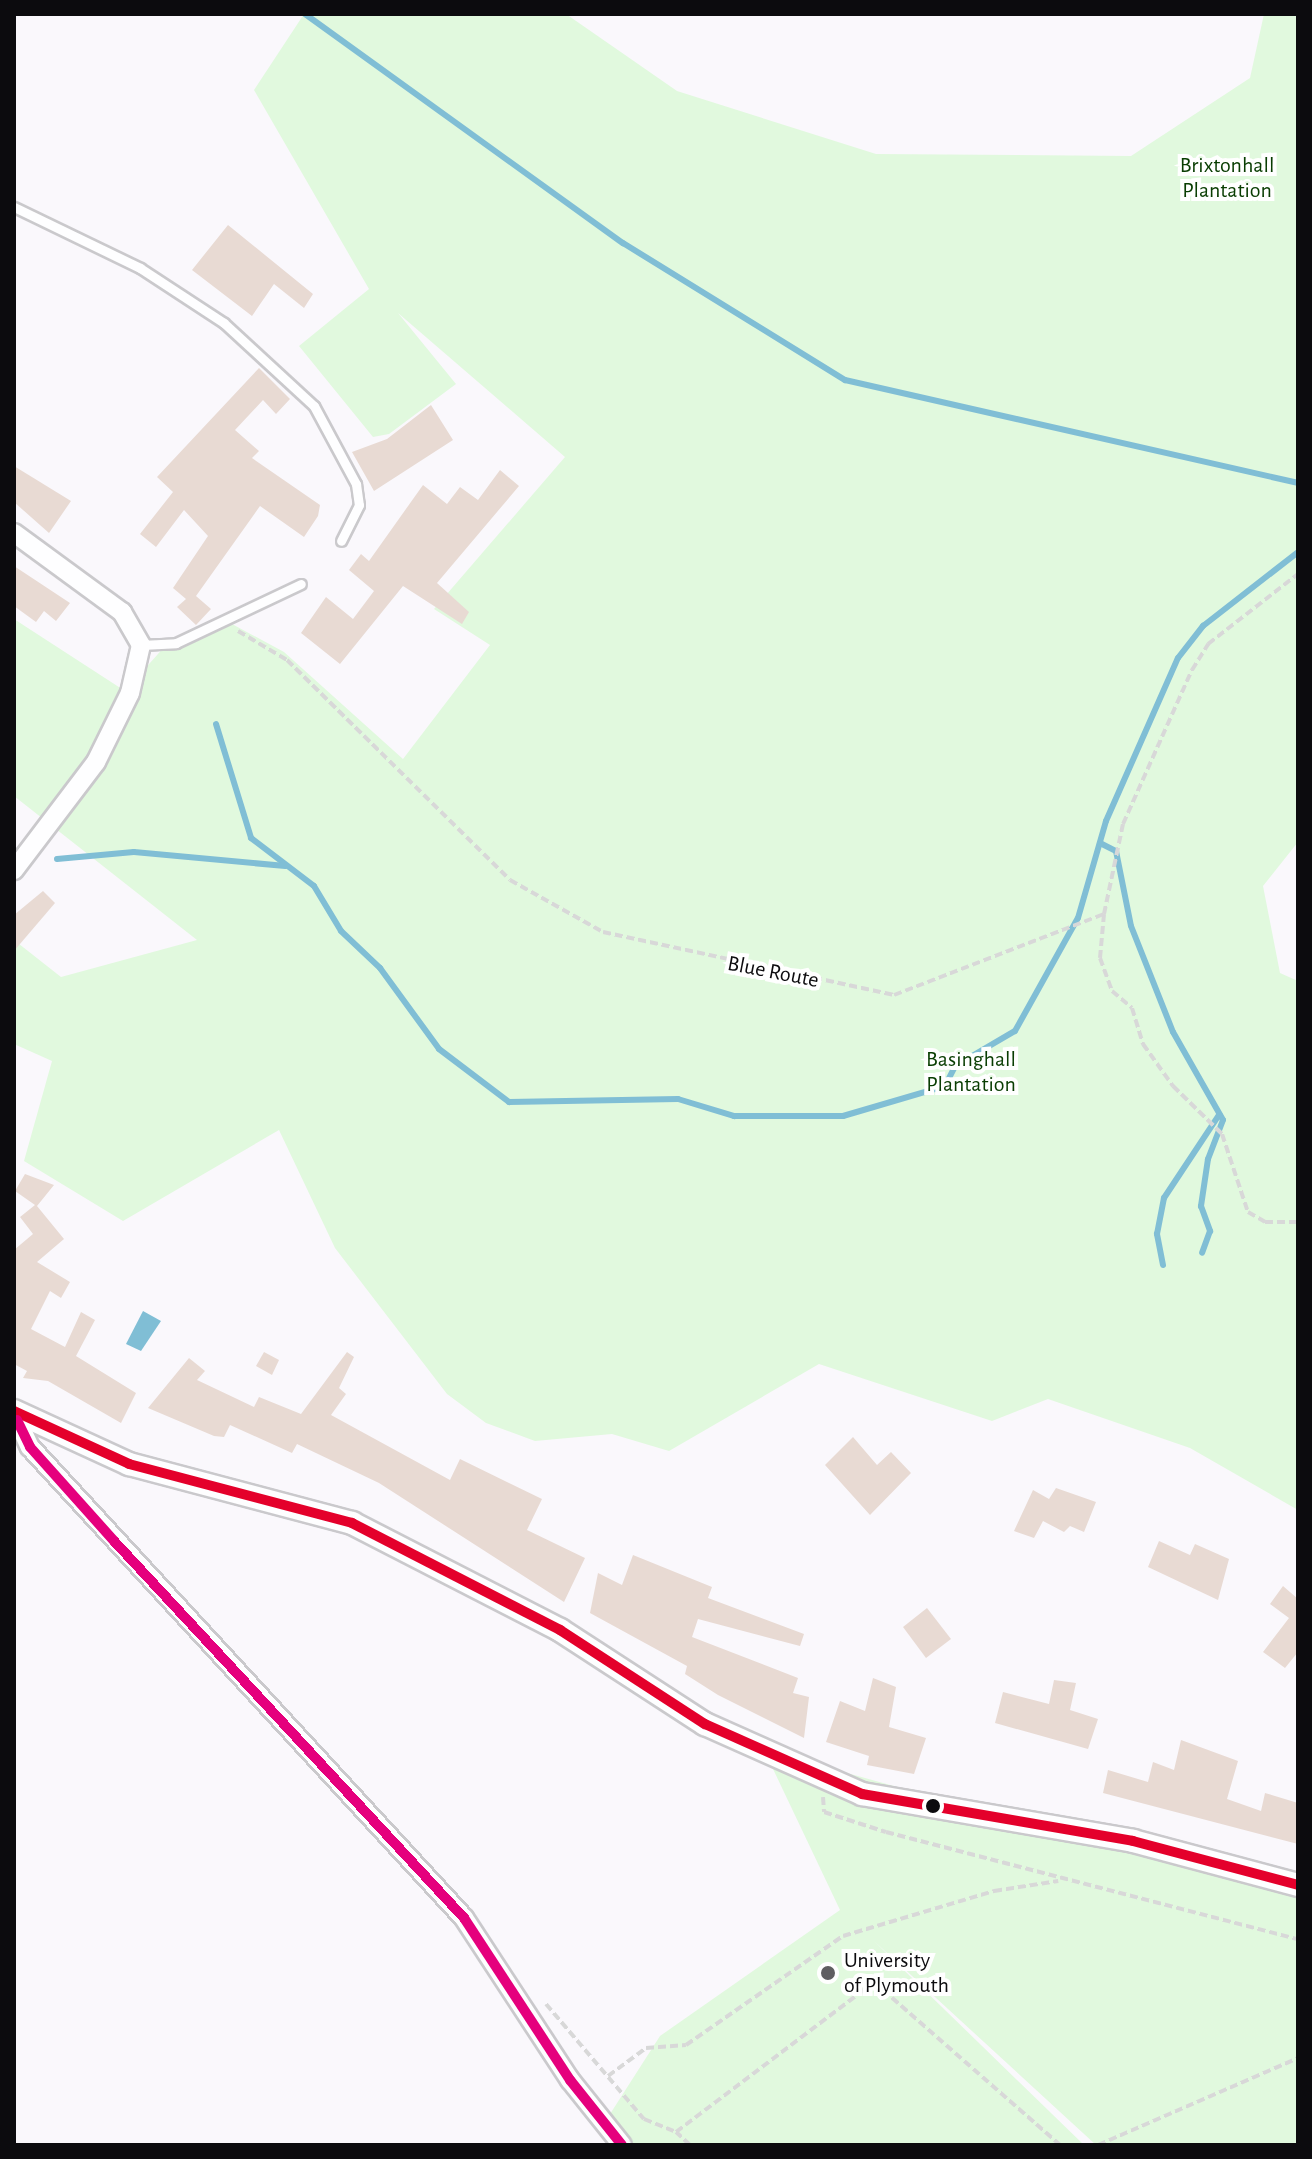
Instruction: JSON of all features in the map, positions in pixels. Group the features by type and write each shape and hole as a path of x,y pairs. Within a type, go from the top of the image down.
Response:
{"street":[{"path":"14,533 122,612 141,645 137,674 109,739 76,795 14,870"},
{"path":"14,1412 129,1464 352,1523 560,1630 705,1724 862,1794 1133,1841 1298,1885"},
{"path":"14,1412 30,1447 464,1918 622,2145"}],"lane":[{"path":"14,207 140,268 212,315 314,406 356,484 359,505 341,541"},
{"path":"141,645 176,643 301,584"}],"path":[{"path":"1298,574 1208,644 1192,670 1123,824 1104,914 1100,958 1112,991 1132,1008 1143,1044 1173,1086 1222,1134 1248,1212 1265,1222 1298,1222"},
{"name":"Blue Route","path":"215,622 287,660 510,880 603,932 894,995 995,962 1069,923 1104,914"},
{"path":"820,1775 824,1812 1064,1880 1298,1939"},
{"path":"608,2076 646,2048 686,2045 843,1936 979,1895 1064,1880"},
{"path":"676,2132 874,1982 1060,2145"},
{"path":"514,1992 540,1997 644,2119 676,2132 690,2145"},
{"path":"1098,2145 1298,2058"}],"green space":[{"name":"Basinghall Plantation","path":"304,14 566,14 677,91 876,154 1131,156 1250,78 1264,14 1298,14 1298,842 1263,886 1280,973 1298,981 1298,1510 1190,1448 1048,1399 992,1421 819,1364 669,1451 612,1434 535,1441 486,1423 447,1394 335,1248 279,1130 123,1221 24,1161 52,1061 14,1044 14,940 61,977 197,940 14,796 14,619 125,691 166,645 195,630 232,624 284,652 403,759 490,645 434,609 565,457 398,313 456,384 389,434 373,437 299,346 369,289 254,90"},
{"path":"764,1750 1067,1834 1298,1886 1298,2145 1096,2145 874,1941 1084,2145 624,2145 603,2125 660,2036 840,1910"}],"water":[{"path":"143,1311 161,1321 141,1351 126,1344"}],"building":[{"path":"228,225 313,294 304,308 274,284 252,316 192,270"},
{"path":"259,368 290,399 276,414 263,400 235,430 259,451 252,458 320,505 318,516 304,537 260,506 196,596 211,609 196,625 177,607 186,599 173,588 208,536 184,510 156,547 140,534 173,492 157,477"},
{"path":"431,405 453,440 374,491 352,452 387,439"},
{"path":"14,466 71,501 49,533 14,502"},
{"path":"500,470 519,486 437,583 469,612 462,624 403,586 340,664 301,633 326,597 353,619 374,591 349,570 361,554 369,561 423,485 447,504 460,487 478,500"},
{"path":"14,566 70,603 56,621 44,611 36,622 14,606"},
{"path":"43,891 55,903 14,951 14,915"},
{"path":"25,1174 54,1185 37,1206 64,1239 37,1262 70,1282 61,1298 50,1291 31,1329 65,1347 81,1312 95,1320 76,1356 136,1393 121,1423 48,1381 23,1378 27,1371 14,1364 14,1250 33,1234 20,1217 35,1205 15,1191"},
{"path":"264,1352 279,1360 272,1375 256,1366"},
{"path":"347,1352 354,1357 339,1388 346,1394 331,1415 450,1480 460,1459 542,1499 527,1530 585,1558 564,1602 379,1483 297,1444 292,1453 230,1425 224,1437 214,1436 148,1408 189,1358 205,1371 197,1380 254,1407 259,1397 301,1414"},
{"path":"853,1437 877,1465 891,1452 911,1473 870,1515 825,1465"},
{"path":"1056,1488 1096,1502 1084,1532 1070,1526 1064,1532 1043,1521 1034,1538 1014,1531 1033,1490 1049,1499"},
{"path":"1159,1541 1190,1555 1195,1544 1229,1559 1218,1600 1148,1567"},
{"path":"633,1555 712,1587 708,1598 804,1634 800,1646 698,1619 692,1637 798,1678 793,1693 809,1697 804,1738 718,1695 685,1674 687,1666 590,1613 598,1573 622,1585"},
{"path":"1283,1586 1298,1599 1298,1652 1285,1668 1263,1652 1289,1618 1270,1604"},
{"path":"927,1608 951,1639 926,1658 903,1627"},
{"path":"873,1678 896,1687 889,1727 926,1738 914,1774 867,1765 869,1756 826,1742 840,1701 865,1711"},
{"path":"1054,1680 1076,1683 1070,1710 1098,1719 1088,1749 995,1723 1003,1692 1049,1704"},
{"path":"1181,1740 1238,1761 1227,1799 1261,1811 1265,1793 1298,1803 1298,1844 1103,1793 1108,1770 1148,1782 1153,1762 1174,1770"}],"waterway":[{"path":"305,14 623,243 845,380 1298,483"},
{"path":"216,724 251,838 314,886 341,931 380,968 439,1049 509,1102 678,1099 734,1116 843,1116 945,1086 955,1066 1015,1031 1078,918 1106,821 1178,658 1203,626 1298,552"},
{"path":"1100,843 1116,851 1131,926 1173,1032 1223,1120 1208,1159 1201,1206 1210,1231 1202,1253"},
{"path":"57,859 134,852 285,866"},
{"path":"1163,1265 1157,1234 1164,1198 1219,1115"}],"transit line":[{"path":"14,1411 129,1464 352,1523 560,1630 705,1724 862,1794 1133,1841 1298,1885"},
{"path":"17,1420 30,1447 115,1542 464,1918 570,2080 622,2145"}],"place":[{"name":"University of Plymouth","path":"828,1973"}],"park label":[{"name":"Brixtonhall Plantation","path":"1227,178"}]}
